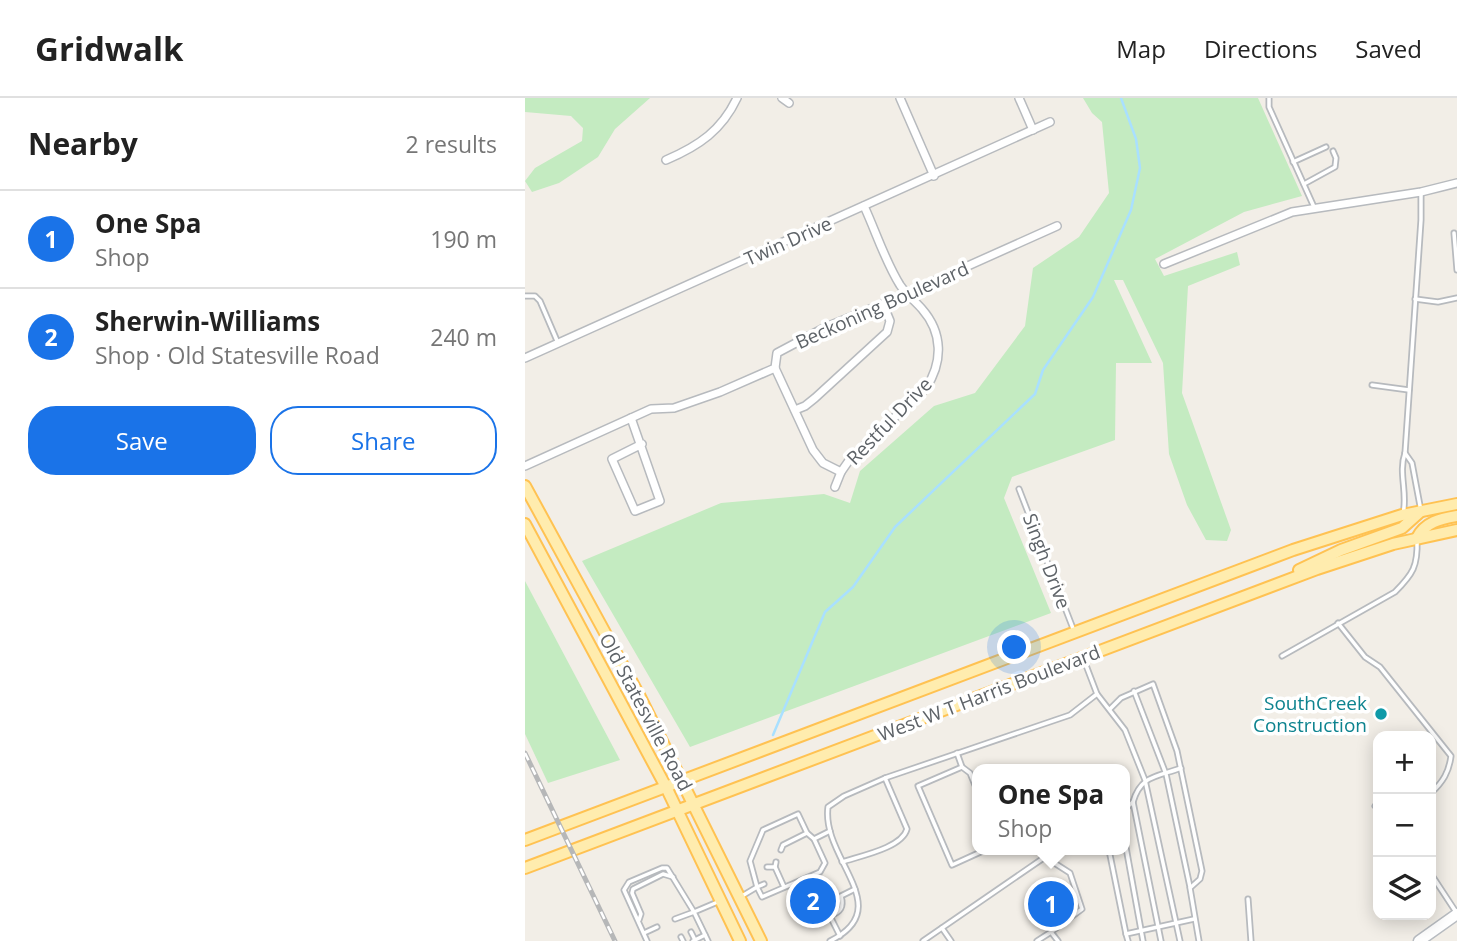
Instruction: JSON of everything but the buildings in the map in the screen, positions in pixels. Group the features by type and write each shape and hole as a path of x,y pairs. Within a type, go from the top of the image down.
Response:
{"main road":[{"name":"Old Statesville Road","path":"525,486 640,697 761,941"},
{"name":"West W T Harris Boulevard","path":"525,841 1293,550 1402,515 1457,504"},
{"path":"1253,594 1312,563 1402,528 1420,511"},
{"path":"1417,538 1420,531 1429,524 1457,516"},
{"name":"Old Statesville Road","path":"525,524 666,788 740,941"},
{"name":"West W T Harris Boulevard","path":"525,868 1356,555 1457,530"},
{"path":"727,914 747,941"},
{"path":"1419,941 1457,914"}],"street":[{"path":"666,160 686,152 716,131 727,118 737,98"},
{"path":"900,98 934,176"},
{"path":"1019,98 1033,130"},
{"name":"Twin Drive","path":"525,358 1050,122"},
{"path":"1164,264 1292,212 1421,192 1457,183"},
{"name":"Restful Drive","path":"835,487 850,459 926,388 936,369 939,348 934,327 899,282 865,206"},
{"name":"Beckoning Boulevard","path":"525,466 651,409 674,408 775,368 777,352 782,349 1057,226"},
{"path":"795,410 815,398 887,332 890,321 883,304"},
{"path":"775,368 813,450 823,463 841,472"},
{"path":"631,418 642,444 660,501 635,511 611,459 642,444"}],"lane":[{"path":"1269,98 1269,107 1315,209"},
{"path":"1293,162 1326,147"},
{"path":"1304,184 1335,167 1336,158 1333,151"},
{"path":"1402,515 1405,497 1401,464 1405,453 1421,192"},
{"path":"1454,233 1457,270"},
{"path":"525,296 535,296 540,301 558,343"},
{"path":"1415,299 1438,302 1457,298"},
{"path":"1372,385 1409,390"},
{"path":"1405,453 1412,463 1420,511"},
{"name":"Singh Drive","path":"1019,489 1075,633"},
{"path":"1282,656 1395,592 1410,577 1416,565 1417,538"},
{"path":"1338,623 1365,657 1380,667 1431,731"},
{"path":"1083,657 1097,694 1125,730 1145,780 1179,941"},
{"path":"1110,709 1121,698 1153,684 1177,751 1202,871 1200,879 1190,888"},
{"path":"1134,691 1166,774 1199,941"},
{"path":"830,941 855,924 860,908 855,889 830,831 828,807 844,796 885,778 1070,715 1097,694"},
{"path":"1436,737 1451,756 1450,767 1436,787"},
{"path":"957,753 962,767 972,777"},
{"path":"962,767 918,786 951,864 973,855"},
{"path":"1161,941 1133,802 1137,790 1145,780 1181,768"},
{"path":"842,862 897,842 906,835 907,829 885,778"},
{"path":"798,814 807,833 814,839 825,863 824,868 762,897 750,861 758,848 763,830 783,824 798,814"},
{"path":"814,839 830,831"},
{"path":"781,850 790,838 807,833"},
{"path":"778,841 783,845"},
{"path":"1110,855 1128,941"},
{"path":"1127,855 1143,941"},
{"path":"923,941 1045,857 1070,873 1082,909 1037,941"},
{"path":"767,867 776,865 784,887"},
{"path":"647,941 624,890 626,885 662,867 667,868 673,877 708,941"},
{"path":"638,921 641,914 632,893 633,888 663,874 673,877"},
{"path":"773,880 779,877"},
{"path":"1436,882 1457,914"},
{"path":"740,897 764,884"},
{"path":"840,936 830,916 842,908 841,895 855,889"},
{"path":"1248,899 1251,941"},
{"path":"675,919 721,901"},
{"path":"683,916 687,923"},
{"path":"1126,934 1193,919"},
{"path":"643,933 655,928 656,937"},
{"path":"942,928 951,941"},
{"path":"691,932 694,941 705,935"},
{"path":"1051,932 1058,941"}],"green space":[{"path":"525,98 650,98 615,129 598,157 559,183 532,192 525,181 535,168 582,141 583,128 571,116 525,112"},
{"path":"1083,98 1258,98 1302,196 1244,212 1155,259 1164,276 1237,252 1240,265 1188,286 1182,393 1231,530 1227,541 1206,540 1187,505 1169,454 1163,363 1123,280 1114,280 1152,363 1116,363 1115,440 1012,477 1004,498 1051,613 690,747 582,561 721,503 824,494 850,503 860,471 934,406 975,393 1025,326 1033,268 1079,237 1109,193 1102,122 1092,113"},
{"path":"525,581 620,760 548,783 525,734"}],"waterway":[{"path":"773,735 825,612 853,587 895,527 1035,394 1043,370 1093,297 1131,210 1140,168 1136,139 1121,98"}],"railway":[{"path":"525,753 615,941"}],"place":[{"name":"SouthCreek Construction","path":"1381,714"},
{"name":"Sherwin-Williams","path":"813,901"},
{"name":"One Spa","path":"1051,904"}]}
